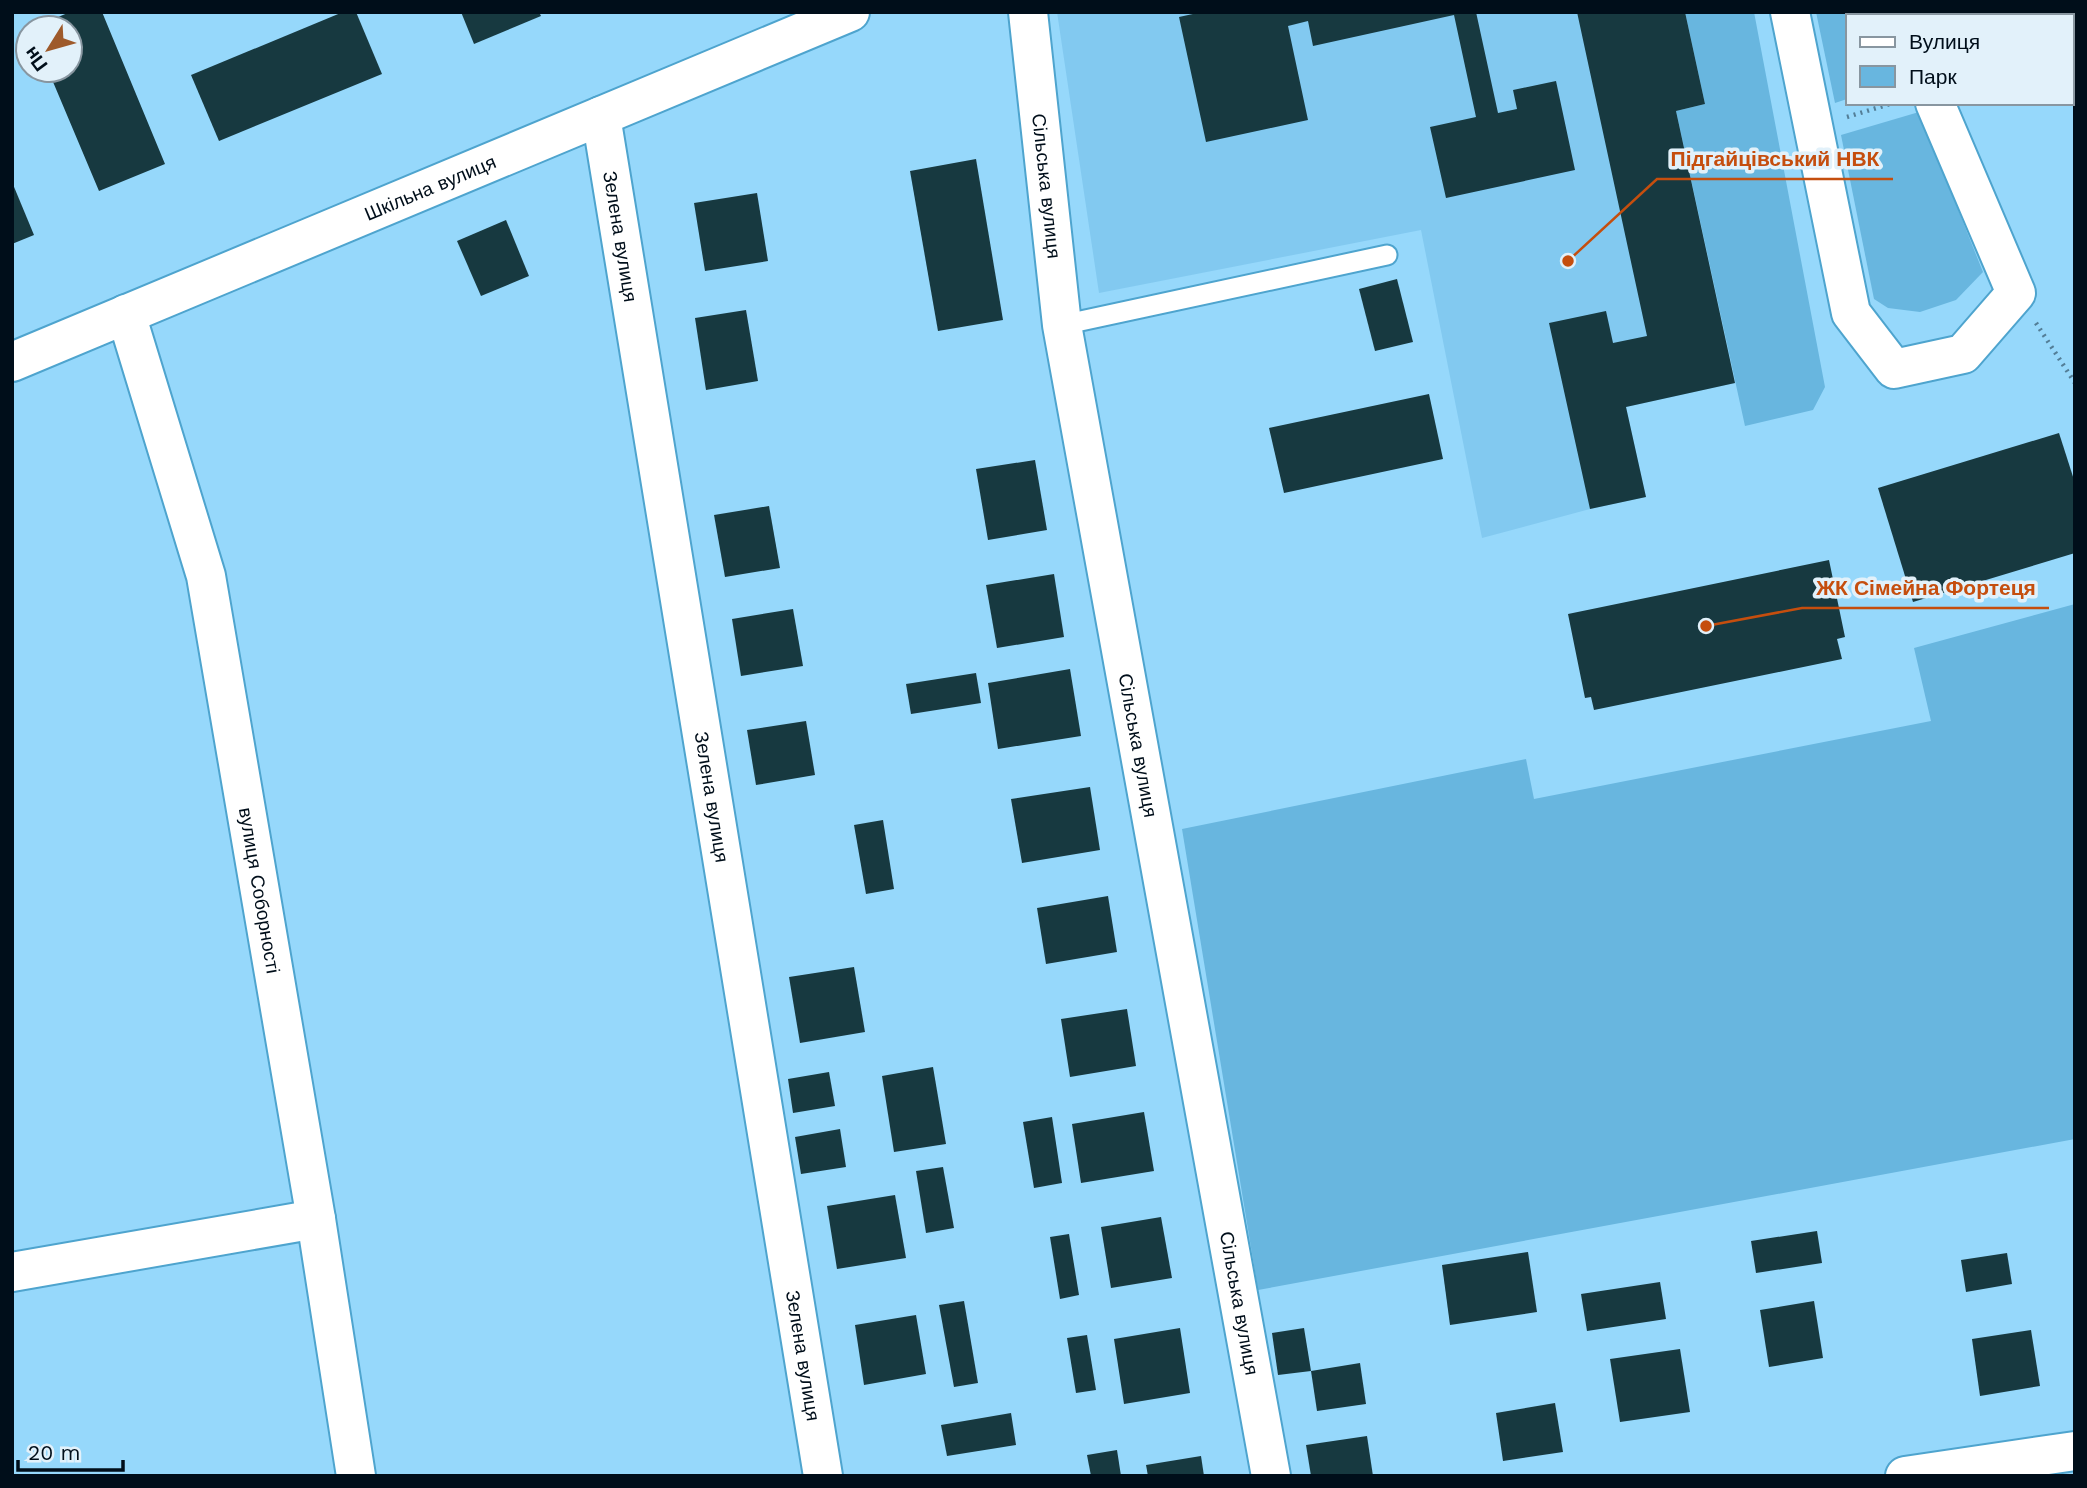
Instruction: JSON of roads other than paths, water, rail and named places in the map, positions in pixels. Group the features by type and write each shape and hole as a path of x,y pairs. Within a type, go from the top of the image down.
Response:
{"street":[{"name":"Шкільна вулиця","path":"12,362 850,12"},
{"name":"Сільська вулиця","path":"1028,12 1062,325 1270,1476"},
{"path":"1790,12 1851,313 1894,369 1964,354 2017,293 1936,105"},
{"name":"Зелена вулиця","path":"601,116 823,1476"},
{"name":"вулиця Соборності","path":"126,314 206,576 316,1219 356,1476"},
{"path":"12,1272 316,1219"},
{"path":"1905,1476 2075,1451"}],"lane":[{"path":"1062,325 1387,255"}],"place":[{"name":"Підгайцівський НВК","path":"1568,261"},
{"name":"ЖК Сімейна Фортеця","path":"1706,626"}]}
